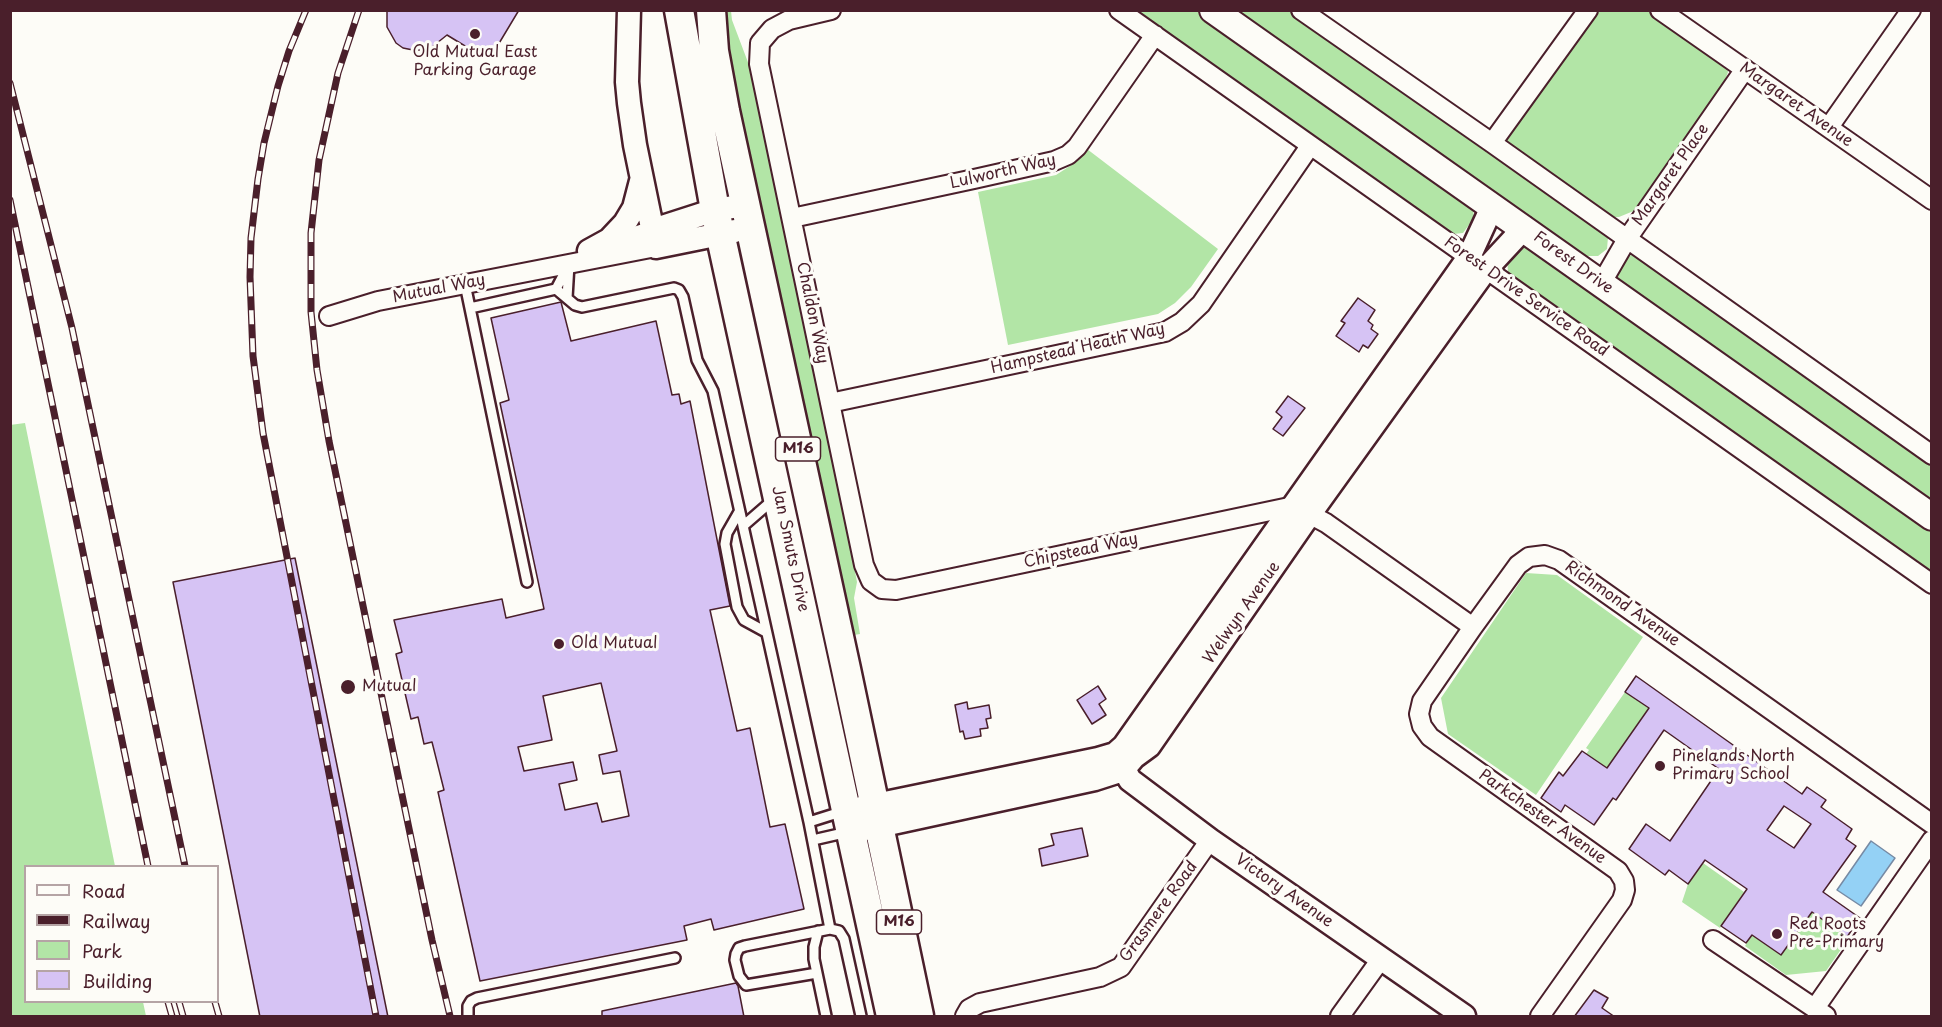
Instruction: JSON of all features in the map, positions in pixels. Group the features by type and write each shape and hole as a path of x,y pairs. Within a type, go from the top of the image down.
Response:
{"main road":[{"name":"Jan Smuts Drive","path":"679,10 718,222 891,1017"},
{"name":"Jan Smuts Drive","path":"711,10 714,51 747,217 919,1017"},
{"name":"Forest Drive","path":"1213,10 1932,517"}],"street":[{"path":"629,10 628,93 655,238"},
{"name":"Chaldon Way","path":"831,10 789,20 772,29 760,43 759,64 864,565 871,581"},
{"name":"Forest Drive Service Road","path":"1119,10 1932,584"},
{"path":"1301,10 1932,454"},
{"path":"1492,143 1588,10"},
{"name":"Margaret Avenue","path":"1660,10 1932,201"},
{"path":"1829,127 1911,10"},
{"name":"Lulworth Way","path":"792,218 1020,169 1054,161 1068,155 1077,147 1155,35"},
{"name":"Margaret Place","path":"1601,284 1627,239 1745,69"},
{"name":"Hampstead Heath Way","path":"830,403 1166,332 1182,322 1201,304 1310,146"},
{"path":"589,251 609,240 625,223 638,198 642,176"},
{"name":"Welwyn Avenue","path":"1478,263 1492,207"},
{"name":"Mutual Way","path":"329,316 378,301 569,264 655,238 747,217"},
{"name":"Welwyn Avenue","path":"1119,762 1128,742 1302,510 1478,263 1524,228"},
{"name":"Mutual Way","path":"550,268 589,251 655,238"},
{"path":"1302,510 1323,521 1473,627"},
{"name":"Welwyn Avenue","path":"1119,762 1134,758 1149,746 1302,510"},
{"name":"Chipstead Way","path":"871,581 882,589 896,590 1302,510"},
{"name":"Richmond Avenue","path":"1473,627 1518,565 1529,557 1545,555 1559,560 1861,778 1932,824"},
{"name":"Parkchester Avenue","path":"1473,627 1422,701 1419,714 1422,726 1430,737 1614,861 1623,881 1622,900 1540,1017"},
{"path":"1149,746 1142,771 1149,792"},
{"path":"848,821 1119,762"},
{"name":"Victory Avenue","path":"1119,762 1130,780 1210,840 1464,1017"},
{"name":"Grasmere Road","path":"965,1017 969,1009 980,1003 1101,977 1121,966 1210,840"},
{"path":"1713,940 1820,1012 1932,840"},
{"path":"1341,1017 1381,959"}],"lane":[{"path":"556,289 569,264"},
{"path":"567,298 569,264"},
{"path":"465,284 527,582"},
{"path":"556,289 575,305 582,307 669,289 679,290 683,297 697,360 713,391 813,840 830,929"},
{"path":"470,308 556,289"},
{"path":"743,526 778,495"},
{"path":"739,512 727,533 724,544 737,607 744,620 766,632"},
{"path":"809,822 848,821"},
{"path":"813,840 848,821"},
{"path":"817,973 746,985 739,976 735,960 736,954 739,948 745,946 830,929 839,931 844,939 861,1017"},
{"path":"818,931 814,947 826,1017"},
{"path":"468,1017 468,1006 477,998 675,958"}],"green space":[{"path":"718,11 731,11 732,20 749,65 822,400 857,582 854,598 860,634 848,636"},
{"path":"1133,11 1201,11 1473,208 1474,218 1463,233 1444,233"},
{"path":"1232,11 1293,11 1603,229 1608,237 1607,249 1598,256 1579,256"},
{"path":"1587,11 1655,11 1726,63 1728,72 1724,83 1636,210 1619,217 1609,217 1508,146 1506,136"},
{"path":"1087,149 1218,249 1191,287 1175,303 1158,314 1008,345 978,192 1056,175 1073,164"},
{"path":"1520,244 1530,244 1931,530 1931,575 1508,273 1507,256"},
{"path":"1642,256 1931,460 1931,505 1616,280 1616,271 1625,257"},
{"path":"25,423 115,865 24,865 24,1003 143,1003 146,1016 11,1016 10,425"},
{"path":"1526,573 1557,575 1643,637 1536,795 1448,734 1441,698"},
{"path":"1625,692 1649,708 1607,768 1586,754 1589,750 1586,748"},
{"path":"1703,863 1744,892 1720,928 1682,902 1688,884"},
{"path":"1802,905 1849,938 1826,971 1786,975 1745,946 1752,935 1781,955 1798,931"}],"water":[{"path":"1871,841 1895,858 1861,906 1837,890"}],"building":[{"name":"Old Mutual East Parking Garage","path":"387,10 519,10 495,50 489,46 483,57 447,35 432,47 422,50 403,48 396,43 387,27"},
{"path":"1358,298 1375,310 1368,321 1373,325 1371,329 1378,334 1368,348 1363,345 1359,352 1336,336 1345,323 1341,321"},
{"name":"Old Mutual","path":"561,302 571,341 656,321 672,395 679,394 681,404 690,401 730,606 710,610 737,731 750,728 770,827 785,824 804,909 714,930 711,919 684,926 687,940 480,981 438,792 444,790 432,742 424,744 418,717 411,719 396,654 402,652 394,620 502,599 506,618 544,609 500,403 509,400 491,318","holes":["601,683 617,751 599,755 603,774 620,771 629,816 602,822 597,803 565,810 559,784 577,780 573,762 524,771 518,747 552,740 543,696"]},
{"path":"1288,396 1305,408 1283,436 1273,429 1282,417 1276,412"},
{"path":"295,558 388,1017 260,1017 173,582"},
{"path":"1636,676 1802,794 1807,787 1826,800 1821,807 1852,829 1846,839 1856,846 1823,892 1860,918 1847,937 1812,912 1781,955 1752,935 1746,943 1721,926 1747,889 1705,860 1688,884 1669,870 1665,875 1629,849 1646,824 1670,841 1719,769 1664,730 1616,800 1613,798 1594,825 1565,805 1561,812 1541,798 1559,772 1563,776 1582,751 1607,768 1649,708 1625,692","holes":["1784,806 1811,824 1794,848 1767,830"]},
{"path":"1098,686 1106,699 1099,704 1106,715 1092,724 1077,700"},
{"path":"967,702 968,709 989,705 991,718 986,719 988,728 980,729 981,736 965,739 963,731 960,732 955,705"},
{"path":"1082,828 1088,856 1042,866 1039,849 1054,845 1051,834"},
{"path":"736,983 744,1017 602,1017 602,1011"},
{"path":"1594,990 1608,998 1602,1008 1615,1017 1574,1017"}],"railway":[{"path":"306,10 278,86 258,179 251,238 253,356 263,433 376,1016"},
{"path":"359,10 338,73 319,160 311,233 311,312 317,370 329,441 432,940 450,1016"},
{"path":"10,83 72,328 185,865"},
{"path":"10,200 148,865"},
{"path":"168,1003 172,1016"},
{"path":"179,1003 183,1016"},
{"path":"215,1003 219,1016"}],"place":[{"name":"Old Mutual East Parking Garage","path":"475,34"},
{"name":"Old Mutual","path":"559,644"},
{"name":"Mutual","path":"348,687"},
{"name":"Pinelands North Primary School","path":"1660,766"},
{"name":"Red Roots Pre-Primary","path":"1777,934"}]}
